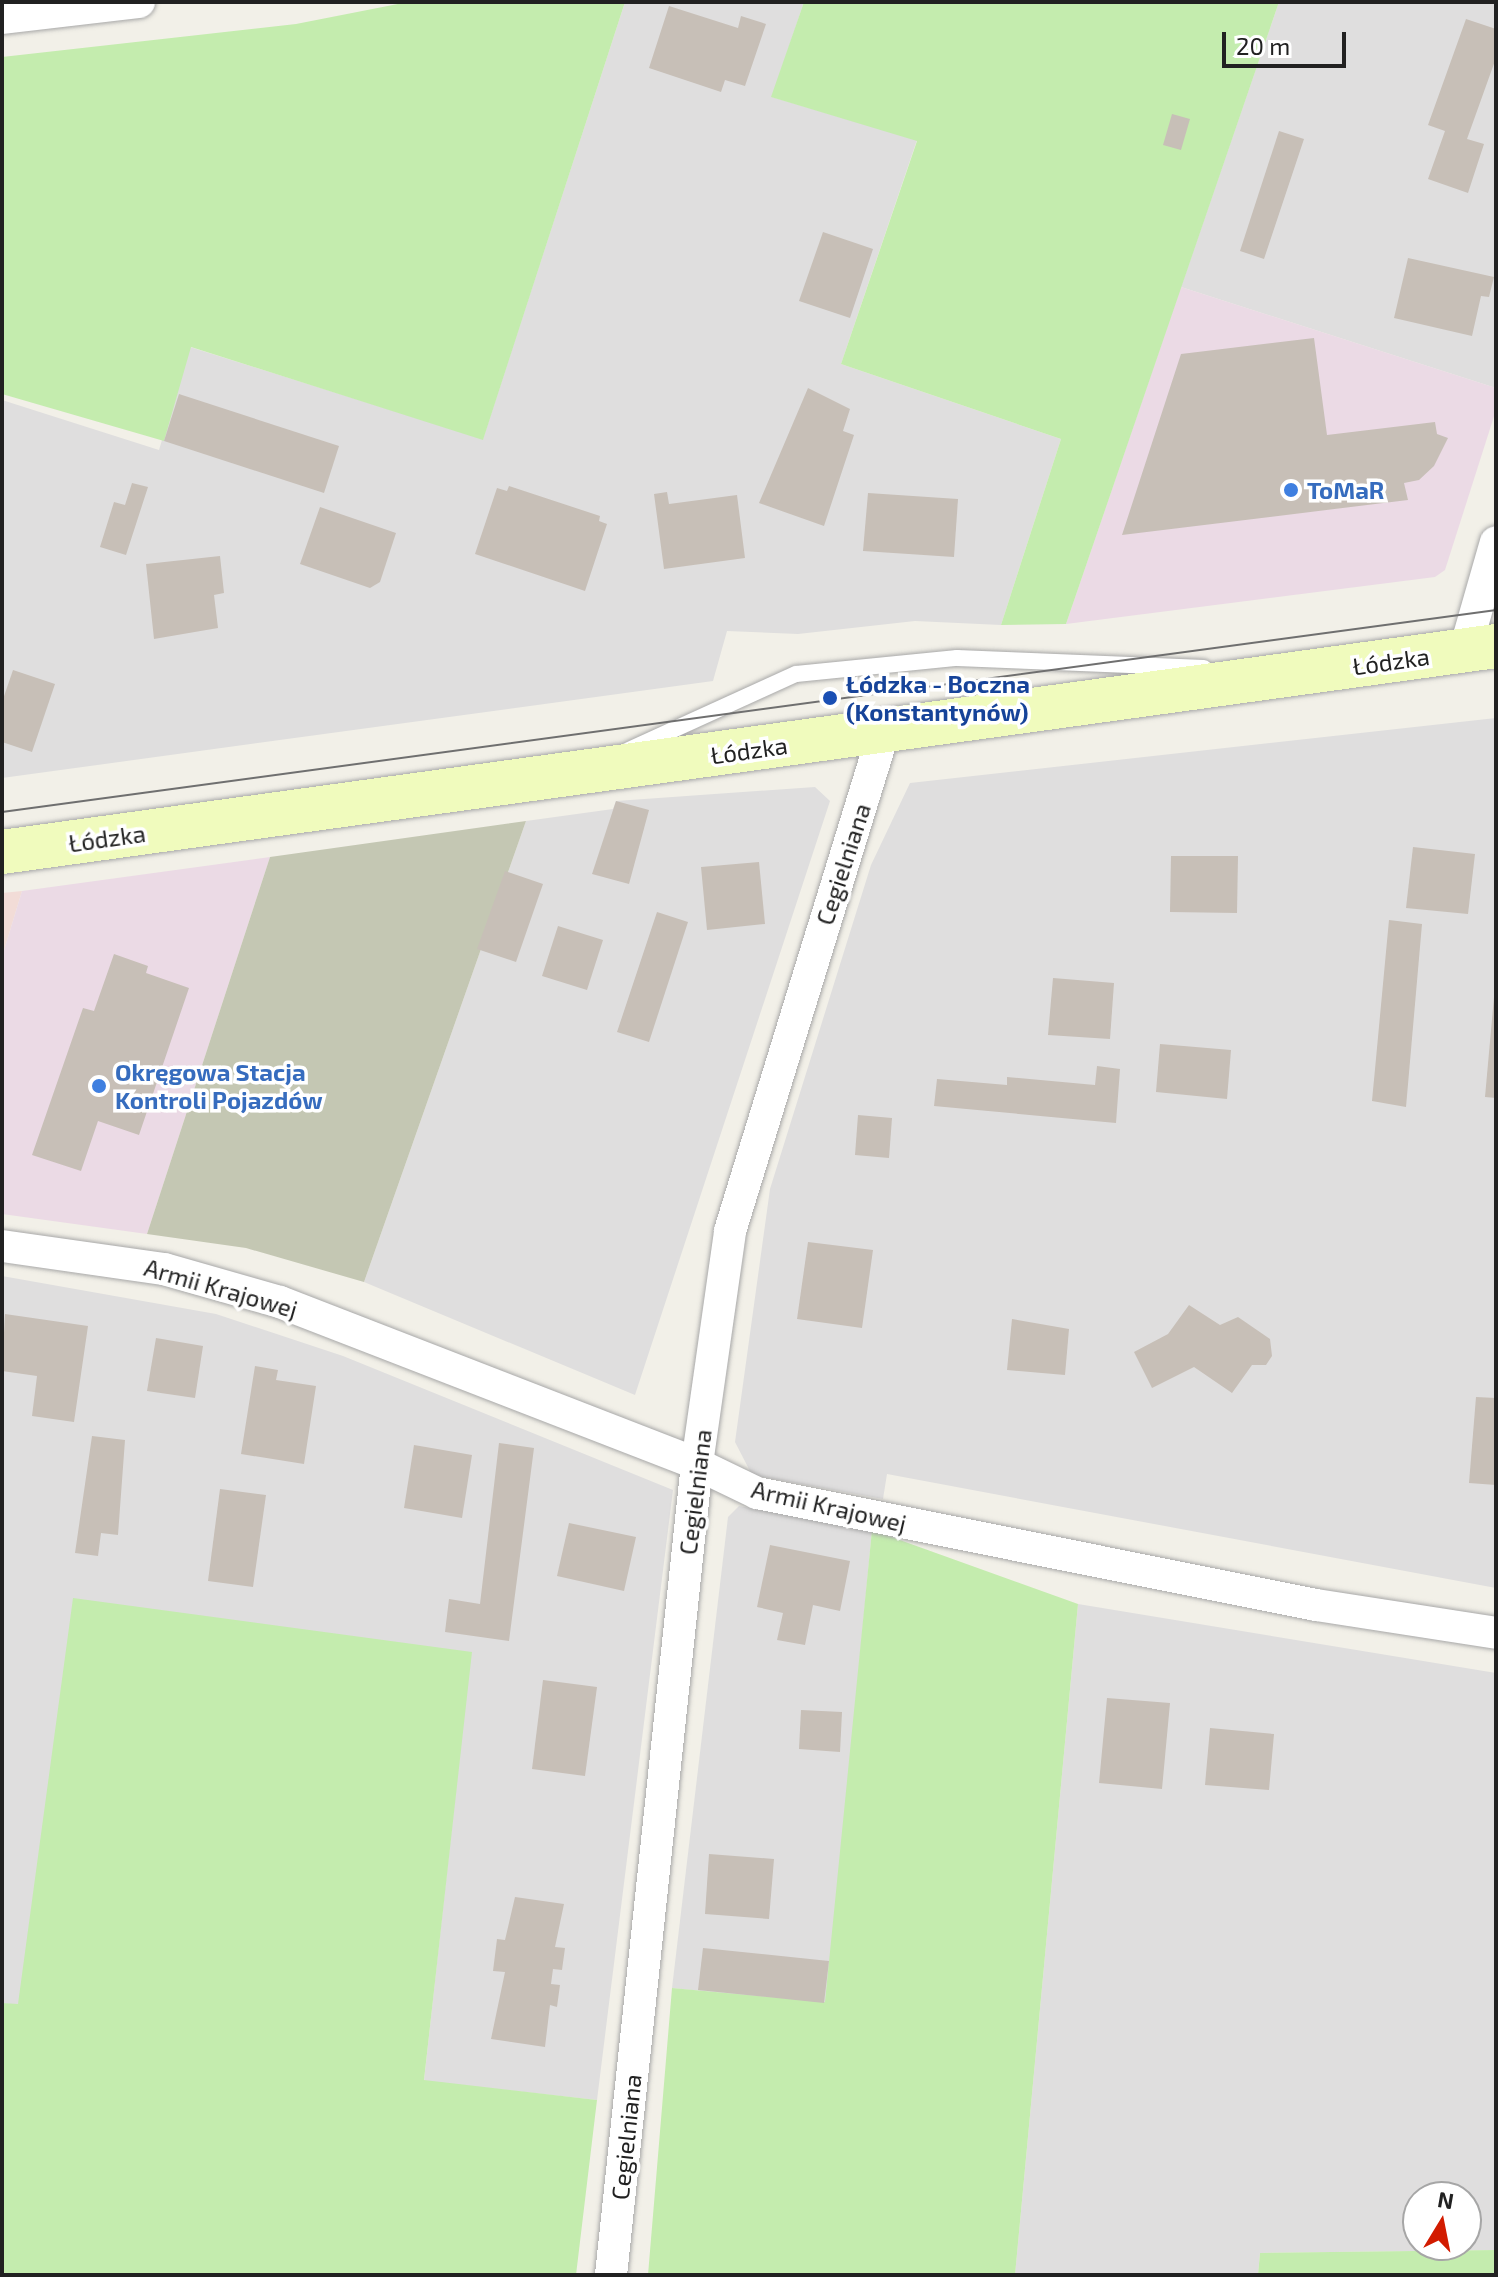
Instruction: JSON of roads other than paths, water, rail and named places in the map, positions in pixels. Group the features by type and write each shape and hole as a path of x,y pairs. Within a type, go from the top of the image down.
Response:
{"main road":[{"name":"Łódzka","path":"2,852 1480,648"}],"street":[{"path":"2,18 139,2"},
{"path":"1480,648 1496,542"},
{"name":"Cegielniana","path":"611,2275 697,1464 737,1196 884,731"},
{"name":"Armii Krajowej","path":"2,1246 164,1269 280,1302 697,1464 757,1493 1316,1605 1496,1633"}],"lane":[{"path":"580,773 796,674 957,658 1306,673"}],"tram line":[{"path":"2,812 1496,610"}],"place":[{"name":"ToMaR","path":"1291,490"},
{"name":"Łódzka - Boczna (Konstantynów)","path":"830,698"},
{"name":"Okręgowa Stacja Kontroli Pojazdów","path":"99,1086"}]}
